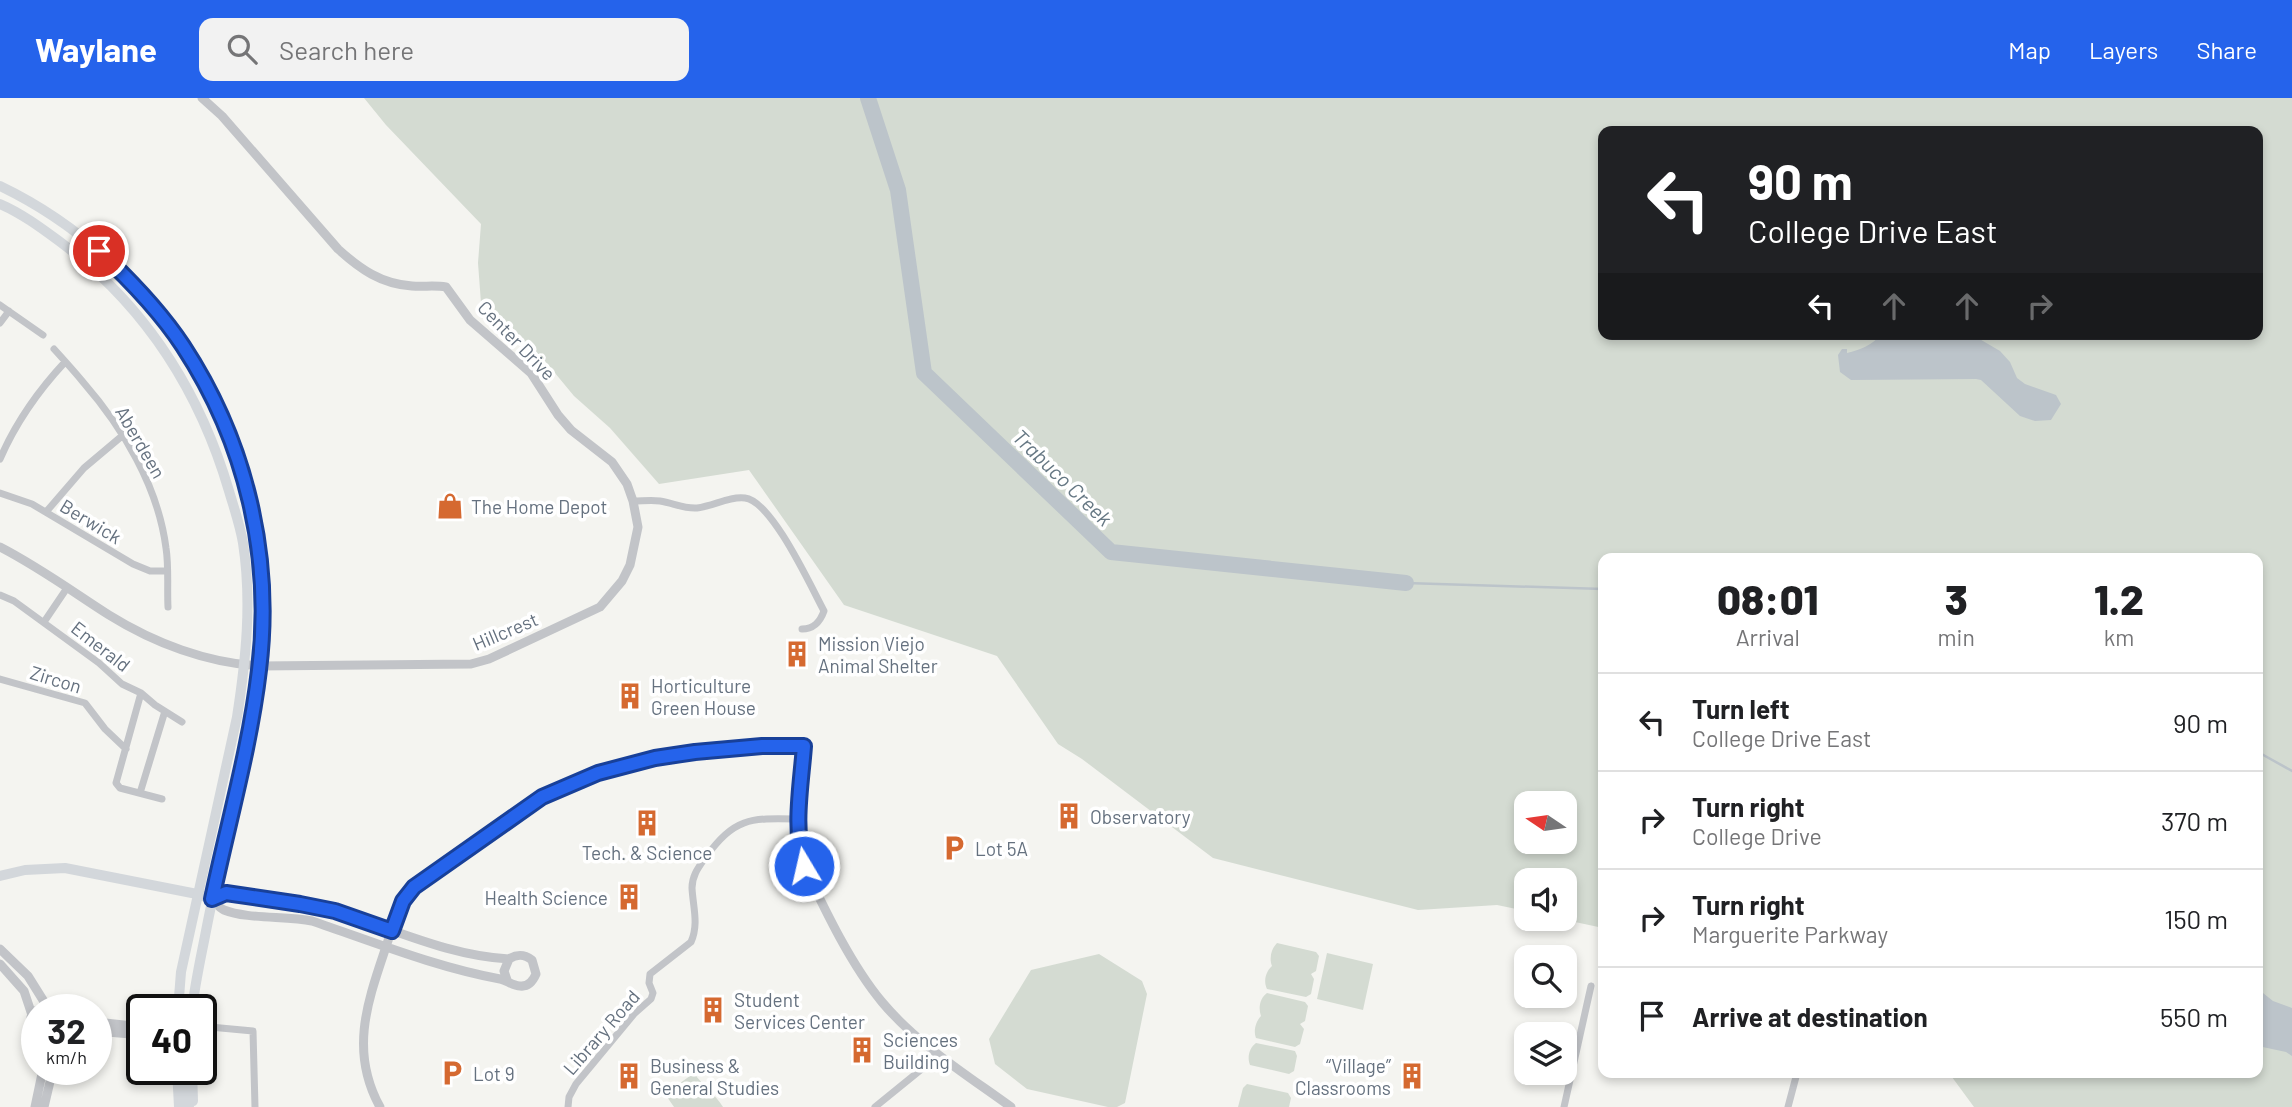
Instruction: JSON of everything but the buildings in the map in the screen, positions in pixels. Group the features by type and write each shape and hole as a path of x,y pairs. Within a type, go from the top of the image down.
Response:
{"main road":[{"path":"0,186 53,216 99,251 139,290 183,345 211,394 237,454 252,507 259,546 262,590 260,666 195,994"},
{"path":"0,204 45,230 90,264 128,301 169,356 195,402 220,459 243,540 248,618 245,665 237,717 181,972 179,994"},
{"path":"0,876 25,870 65,868 212,899"},
{"path":"178,1085 179,1107"},
{"path":"185,1085 186,1101 191,1107"},
{"path":"191,1107 192,1085"}],"street":[{"name":"Center Drive","path":"202,98 222,116 337,247 360,268 398,286 446,287 470,320 531,373 571,430 612,463 633,501"},
{"path":"0,305 43,335"},
{"path":"0,323 9,311"},
{"name":"Aberdeen","path":"54,349 99,401 122,436 137,461 157,506 166,548 168,607"},
{"path":"0,459 27,408 65,362"},
{"path":"46,512 84,468 122,436"},
{"name":"Berwick","path":"0,493 32,503 133,564 150,571 167,571"},
{"path":"633,501 660,501 696,508 735,498 749,498 759,503 773,518 824,611 819,622 808,629 802,629"},
{"name":"Hillcrest","path":"0,548 34,565 111,616 144,634 210,658 260,666 462,664 489,659 600,607 612,595 630,565 638,527 633,501"},
{"path":"44,622 67,587"},
{"name":"Emerald","path":"0,595 14,601 44,622 99,663 122,684 141,693 182,722"},
{"name":"Zircon","path":"0,679 85,704 126,749"},
{"path":"141,693 116,783 120,788 162,799"},
{"path":"140,793 165,711"},
{"path":"380,1107 370,1088 365,1069 362,1044 364,1023 369,1000 403,901 414,887 542,797 617,766 695,752 762,746 804,746 799,819 804,866 857,966 898,1019 939,1055 1011,1107"},
{"name":"Library Road","path":"568,1107 569,1097 576,1084 626,1023 651,999 653,993 649,983 650,974 691,942 696,919 693,878 716,842 744,822 762,818 799,819"},
{"path":"226,893 300,904 335,911 392,931 456,951 492,958 509,959 519,955 528,957 535,964 536,974 531,983 516,986 507,980 458,971 312,921 222,909 212,899 226,893"},
{"path":"0,949 28,976 35,994"},
{"path":"507,980 505,967 509,959"},
{"path":"0,964 27,994"},
{"path":"1564,1107 1591,986"},
{"path":"217,1028 253,1031 255,1107"},
{"path":"875,1107 939,1055"},
{"path":"1788,1107 1796,1078"},
{"path":"35,1107 40,1085"},
{"path":"44,1107 49,1085"}],"shaded area":[{"path":"364,98 2292,98 2292,1107 1974,1107 1953,1078 2263,1078 2263,553 1598,553 1598,927 1577,922 1577,868 1514,868 1514,909 1497,905 1418,910 1213,858 1082,759 1058,744 997,656 844,605 749,470 659,484 610,428 574,396 545,361 481,303 478,263 481,224 386,125"},
{"path":"1981,340 2000,351 2010,362 2017,378 2025,384 2056,395 2061,404 2051,420 2035,421 2020,416 1981,380 1851,380 1840,372 1838,355 1842,349 1847,349 1847,353 1874,341"},
{"path":"1277,943 1316,952 1319,956 1316,971 1311,974 1314,979 1311,994 1306,997 1267,989 1266,976 1272,966 1271,954"},
{"path":"1327,953 1373,964 1363,1010 1317,999"},
{"path":"1099,954 1142,981 1147,994 1125,1103 1117,1107 1027,1089 995,1064 989,1039 1031,970"},
{"path":"1267,993 1305,1002 1308,1006 1305,1021 1300,1024 1304,1029 1300,1044 1295,1047 1256,1038 1256,1026 1261,1016 1260,1003"},
{"path":"2263,993 2273,1001 2292,1008 2292,1056 2263,1047"},
{"path":"1256,1043 1295,1051 1297,1056 1294,1071 1289,1074 1250,1065 1249,1053"},
{"path":"694,1073 723,1107 674,1107 665,1094"},
{"path":"1247,1084 1288,1093 1291,1098 1289,1107 1238,1107 1243,1088"}],"waterway":[{"name":"Trabuco Creek","path":"868,98 898,190 924,373 1111,552 1406,583"},
{"name":"Trabuco Creek","path":"1406,583 1598,589"},
{"name":"Trabuco Creek","path":"2263,755 2292,771"}],"place":[{"name":"The Home Depot","path":"450,506"},
{"name":"Mission Viejo Animal Shelter","path":"797,654"},
{"name":"Horticulture Green House","path":"630,696"},
{"name":"Observatory","path":"1069,816"},
{"name":"Tech. & Science","path":"647,823"},
{"name":"Lot 5A","path":"954,848"},
{"name":"Health Science","path":"629,897"},
{"name":"Student Services Center","path":"713,1010"},
{"name":"Sciences Building","path":"862,1050"},
{"name":"Lot 9","path":"452,1073"},
{"name":"Business & General Studies","path":"629,1076"},
{"name":"“Village” Classrooms","path":"1412,1076"}],"route":[{"path":"99,251 139,290 183,345 211,394 237,454 252,507 259,546 263,613 258,683 212,899 226,893 300,904 335,911 392,931 403,901 414,887 542,797 617,766 695,752 762,746 804,746 799,819 804,866"}]}
